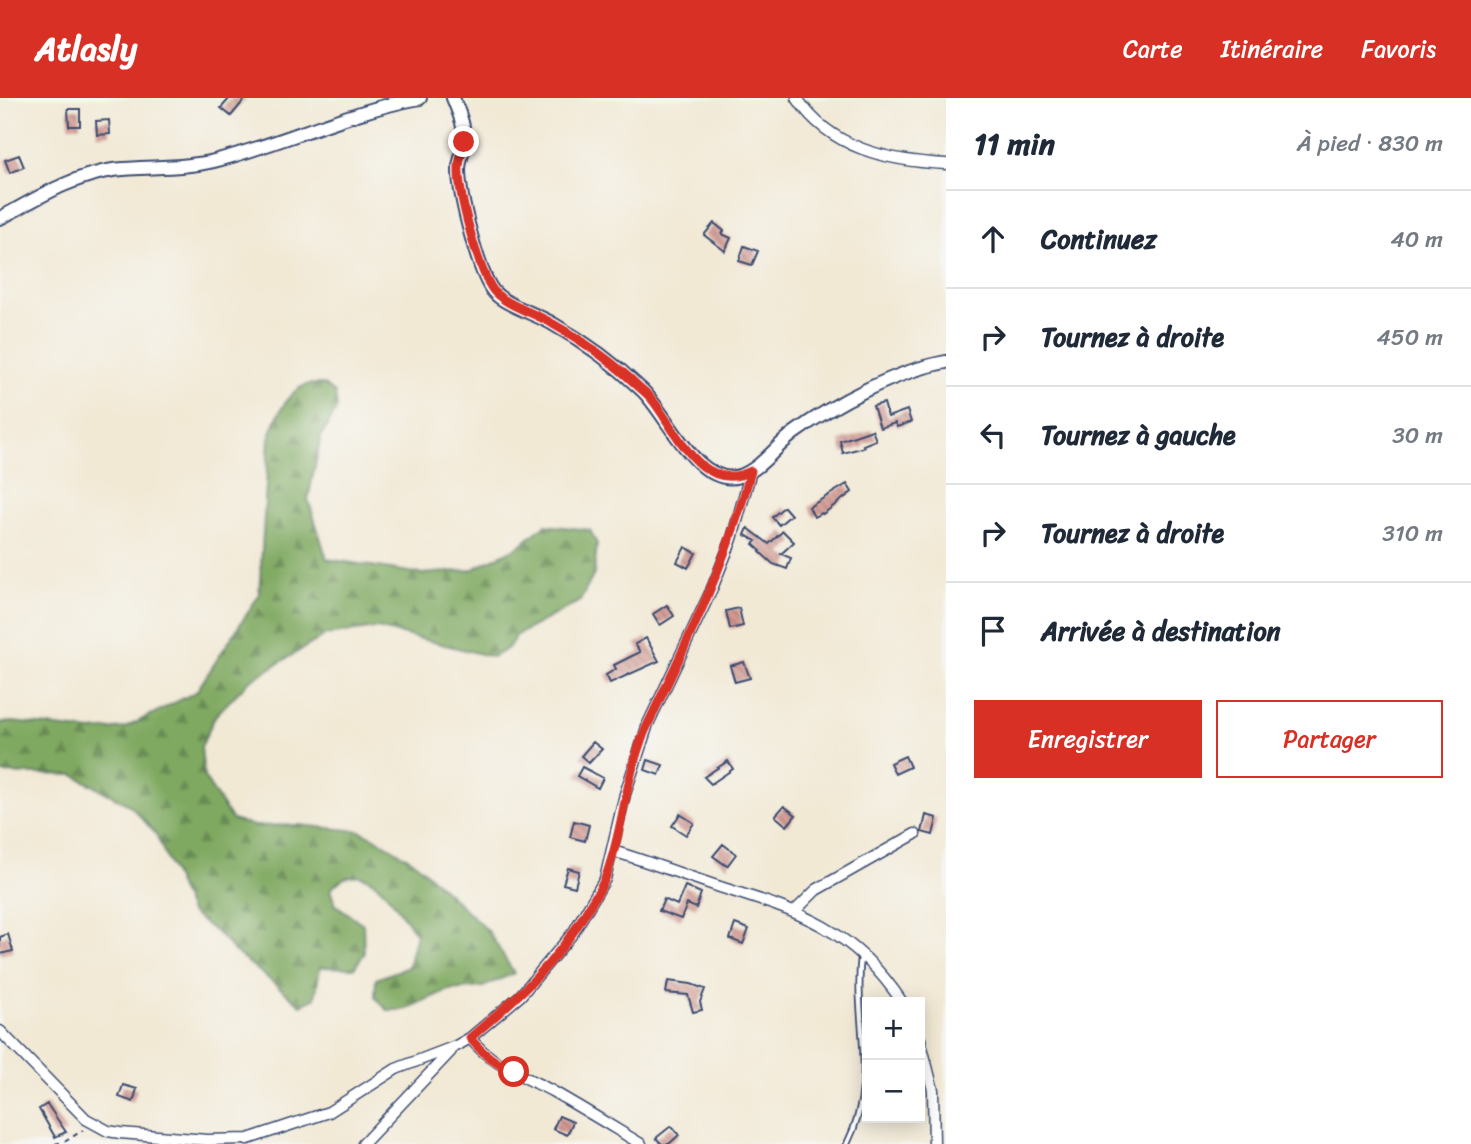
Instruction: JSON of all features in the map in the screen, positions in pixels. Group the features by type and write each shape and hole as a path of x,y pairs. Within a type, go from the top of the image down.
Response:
{"street":[{"path":"0,218 81,177 114,170 185,166 213,161 347,117 420,98"},
{"path":"453,98 462,122 464,142 459,167 463,209 483,269 494,292 553,324 624,373 653,400 690,455 710,471 738,477 751,471 794,433 841,404 923,366 946,362"},
{"path":"797,98 813,119 833,136 855,146 902,160 946,164"},
{"path":"0,1031 90,1122 108,1131 120,1133 207,1140 248,1139 329,1112 397,1069 470,1038 520,996 573,933 605,879 625,793 648,724 711,591 732,539 751,471"},
{"path":"795,911 816,890 915,834"},
{"path":"613,851 795,911 839,935 861,954 899,997"},
{"path":"470,1038 497,1063 585,1110 641,1144"},
{"path":"363,1144 456,1046"},
{"path":"925,1059 933,1090 934,1144"}],"lane":[{"path":"847,1144 858,1121 865,1076 858,985 861,954"}],"path":[{"path":"55,1144 82,1131 90,1122"}],"green space":[{"path":"323,384 335,393 337,408 321,437 308,499 327,559 422,574 471,570 518,547 545,525 590,530 597,544 594,574 580,601 517,635 508,648 493,657 377,628 326,635 249,681 215,716 201,747 204,777 232,820 255,826 298,825 360,831 375,838 416,863 488,931 514,973 483,987 448,990 403,1010 387,1010 375,997 376,979 408,967 416,934 389,897 367,878 355,875 343,879 330,890 336,905 363,924 364,954 354,968 320,967 315,998 301,1005 190,912 156,834 131,806 74,775 0,773 0,723 13,722 92,731 125,728 196,692 259,595 269,439 274,424 292,394 306,385"}],"building":[{"path":"230,98 246,98 231,116 221,108"},
{"path":"68,109 80,109 80,126 69,126"},
{"path":"109,120 110,134 97,135 96,121"},
{"path":"19,155 24,167 10,173 5,160"},
{"path":"714,223 724,231 722,234 731,238 725,251 704,235"},
{"path":"744,246 758,251 752,265 739,261"},
{"path":"884,403 888,417 907,410 911,422 897,427 895,423 880,428 873,406"},
{"path":"872,430 876,440 863,445 864,447 843,453 840,441"},
{"path":"847,484 852,492 823,514 814,517 809,507"},
{"path":"784,507 791,515 779,525 772,517"},
{"path":"748,528 769,544 783,531 794,542 781,554 791,558 787,569 773,564 760,552 753,544 756,541 745,535"},
{"path":"685,547 696,553 688,568 677,562"},
{"path":"667,605 674,616 660,625 653,614"},
{"path":"739,608 743,626 730,629 726,611"},
{"path":"646,638 659,661 610,683 606,675 616,669 614,665 640,652 635,644"},
{"path":"744,662 750,678 735,682 730,666"},
{"path":"593,742 602,749 589,763 581,756"},
{"path":"905,756 910,767 895,774 890,763"},
{"path":"648,760 663,765 659,775 645,770"},
{"path":"728,761 733,769 711,784 704,777"},
{"path":"582,767 603,778 598,788 577,776"},
{"path":"784,806 796,815 787,826 775,816"},
{"path":"680,814 694,823 686,835 672,826"},
{"path":"926,815 937,818 933,835 922,832"},
{"path":"574,821 589,825 585,841 570,837"},
{"path":"723,844 736,854 727,866 713,856"},
{"path":"568,868 579,871 575,887 563,884"},
{"path":"685,886 701,893 696,908 687,904 681,919 659,911 664,899 677,905"},
{"path":"735,924 749,929 743,944 730,939"},
{"path":"8,934 13,951 0,954 0,937"},
{"path":"668,981 705,989 700,1002 702,1010 693,1012 688,995 666,993"},
{"path":"123,1085 137,1089 133,1102 119,1097"},
{"path":"47,1104 66,1132 55,1137 39,1109"},
{"path":"559,1116 573,1122 567,1135 553,1129"},
{"path":"671,1126 679,1135 669,1144 662,1144 656,1138"}],"route":[{"path":"464,142 459,167 463,209 483,269 494,292 553,324 624,373 653,400 690,455 710,471 738,477 751,471 732,539 711,591 648,724 625,793 605,879 573,933 540,975 520,996 470,1038 481,1051 514,1072"}]}
